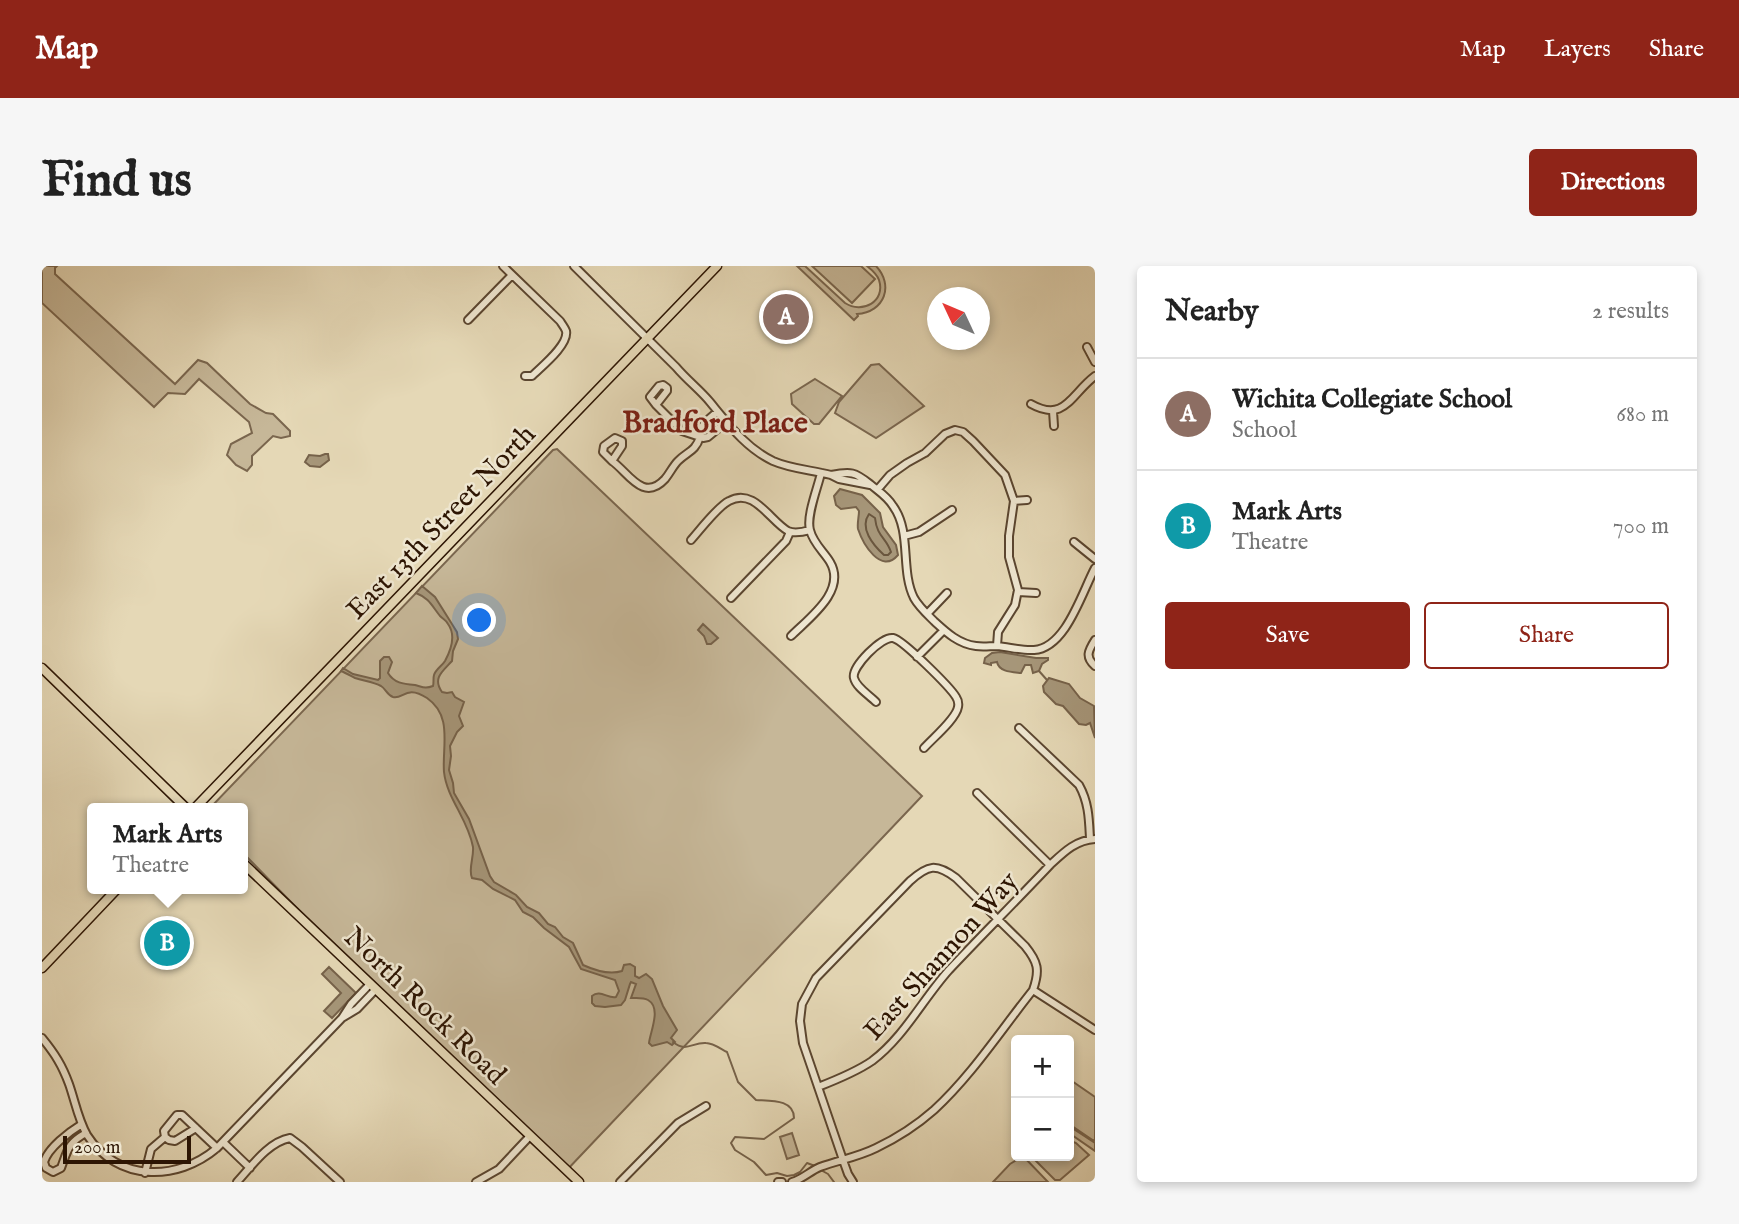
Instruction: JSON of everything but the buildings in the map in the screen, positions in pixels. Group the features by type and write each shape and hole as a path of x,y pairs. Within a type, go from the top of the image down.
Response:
{"main road":[{"name":"East 13th Street North","path":"200,803 648,338 712,268"},
{"path":"42,668 181,803"},
{"name":"North Rock Road","path":"248,868 579,1182"},
{"path":"42,968 112,894"}],"street":[{"path":"503,266 566,329 562,346 532,376 525,376"},
{"path":"576,267 677,367 725,423 754,450 774,461 878,489 894,506 901,523 910,585 915,600 944,630 964,644 976,647 1041,649 1062,633 1095,568"},
{"path":"468,320 512,275"},
{"path":"1087,347 1095,362"},
{"path":"1031,404 1041,410 1053,411 1062,408 1095,376"},
{"path":"656,405 682,431 703,438 725,423"},
{"path":"1053,411 1054,426"},
{"path":"612,461 642,487 652,487 667,478 678,461 696,447 702,426 717,412"},
{"path":"878,489 890,475 925,453 945,434 955,430 962,432 994,461 1005,475 1014,500 1009,553 1018,592 1014,605 998,632 997,646"},
{"path":"791,636 828,598 839,578 810,530 811,513 821,472"},
{"path":"691,540 735,495 755,502 790,532 810,530"},
{"path":"1014,500 1027,500"},
{"path":"904,536 919,532 952,510"},
{"path":"731,598 786,541 790,532"},
{"path":"1074,542 1095,559"},
{"path":"999,553 1009,553"},
{"path":"1018,592 1036,593"},
{"path":"927,614 947,593"},
{"path":"917,657 944,630"},
{"path":"876,702 859,686 854,678 855,670 881,641 888,638 900,641 958,700 958,708 952,719 924,748"},
{"path":"1095,640 1088,650 1090,662 1095,666"},
{"path":"1019,728 1079,785 1088,807 1092,839"},
{"path":"977,793 1050,864"},
{"name":"East Shannon Way","path":"818,1087 871,1061 892,1043 928,994 1050,864 1076,844 1092,839"},
{"path":"792,1182 802,1180 818,1168 843,1160 864,1154 912,1127 954,1089 1032,990 1037,978 1033,956 946,870 932,868 921,871 910,881 816,978 802,1007 800,1021 803,1042 843,1160 853,1182"},
{"path":"42,1039 57,1056 82,1124 94,1145 110,1159 126,1167 150,1175 166,1173 192,1166 207,1157 342,1018 351,1004 373,986"},
{"path":"1032,990 1095,1030"},
{"path":"620,1182 678,1123 706,1105"},
{"path":"196,1128 174,1141 165,1137 164,1131 177,1115 182,1115 250,1168"},
{"path":"82,1124 49,1151 44,1162 46,1168 52,1172 61,1168 68,1147 86,1133"},
{"path":"476,1182 499,1169 530,1136"},
{"path":"150,1175 151,1149 165,1137"},
{"path":"237,1182 274,1145 290,1138 334,1180"}],"shaded area":[{"path":"42,266 57,266 55,274 175,384 198,360 207,363 250,404 273,414 290,431 290,436 273,436 252,456 252,465 247,471 236,465 227,455 231,444 252,433 249,422 199,379 185,394 168,393 154,407 42,303"},
{"path":"797,266 805,266 845,303 858,307 871,304 879,294 878,278 867,266 876,266 885,281 884,296 874,308 857,314 854,320"},
{"path":"812,266 861,266 875,279 852,303"},
{"path":"879,364 924,406 876,438 835,413 839,402 871,365"},
{"path":"815,379 842,396 819,424 814,424 792,404 791,394"},
{"path":"557,449 922,796 565,1172 385,998 248,858 248,803 215,803 553,450"},
{"path":"1074,1082 1095,1097 1094,1141 1074,1127"},
{"path":"1074,1129 1095,1143 1095,1151 1074,1136"},
{"path":"792,1133 799,1155 787,1159 780,1137"},
{"path":"1074,1142 1076,1143 1089,1155 1060,1180 1055,1180 1036,1161 1074,1161"},
{"path":"1015,1161 1028,1161 1048,1182 993,1182"}],"water":[{"path":"328,454 329,460 320,467 310,466 305,462 309,455"},
{"path":"840,489 862,495 880,513 883,527 896,545 898,555 892,560 879,560 868,549 858,529 859,511 856,507 841,509 836,505 834,496"},
{"path":"422,586 435,597 457,632 458,639 452,661 438,679 442,692 452,692 464,702 459,716 463,726 450,746 449,770 454,793 469,819 490,876 494,882 516,895 573,943 583,965 612,972 622,971 624,965 630,964 635,967 635,976 639,978 646,974 652,979 677,1030 671,1038 675,1042 672,1045 667,1042 652,1046 649,1043 654,1009 646,999 631,998 636,984 631,982 621,1005 595,1006 592,996 595,994 616,997 619,991 615,980 581,969 569,947 523,912 515,900 482,880 472,878 473,847 467,827 446,782 443,722 435,705 414,692 393,697 375,683 341,671 343,668 353,674 378,680 380,661 389,657 392,662 388,673 396,681 424,687 433,686 435,673 449,652 452,633 447,622 430,603 416,593"},
{"path":"703,624 718,638 711,644 707,644 698,630"},
{"path":"992,653 1048,660 1042,664 1039,671 1033,673 1031,665 1025,665 1021,673 1003,670 997,662 991,665 984,663 985,658"},
{"path":"1049,678 1069,684 1080,698 1094,706 1095,738 1090,723 1079,724 1063,706 1056,704 1044,692 1043,686"},
{"path":"329,967 356,993 332,1018 324,1011 341,993 322,974"}],"waterway":[{"path":"1039,671 1047,680"},
{"path":"673,1042 682,1047 709,1043 727,1052 738,1082 756,1100 780,1102 790,1107 793,1112 794,1118 764,1139 735,1137 731,1143 735,1150 754,1162 766,1175 794,1175 807,1163 815,1166"},
{"path":"819,1169 828,1174 834,1182"}],"place":[{"name":"Wichita Collegiate School","path":"786,317"},
{"name":"Mark Arts","path":"167,943"}],"district":[{"name":"Bradford Place","path":"715,422"}]}
